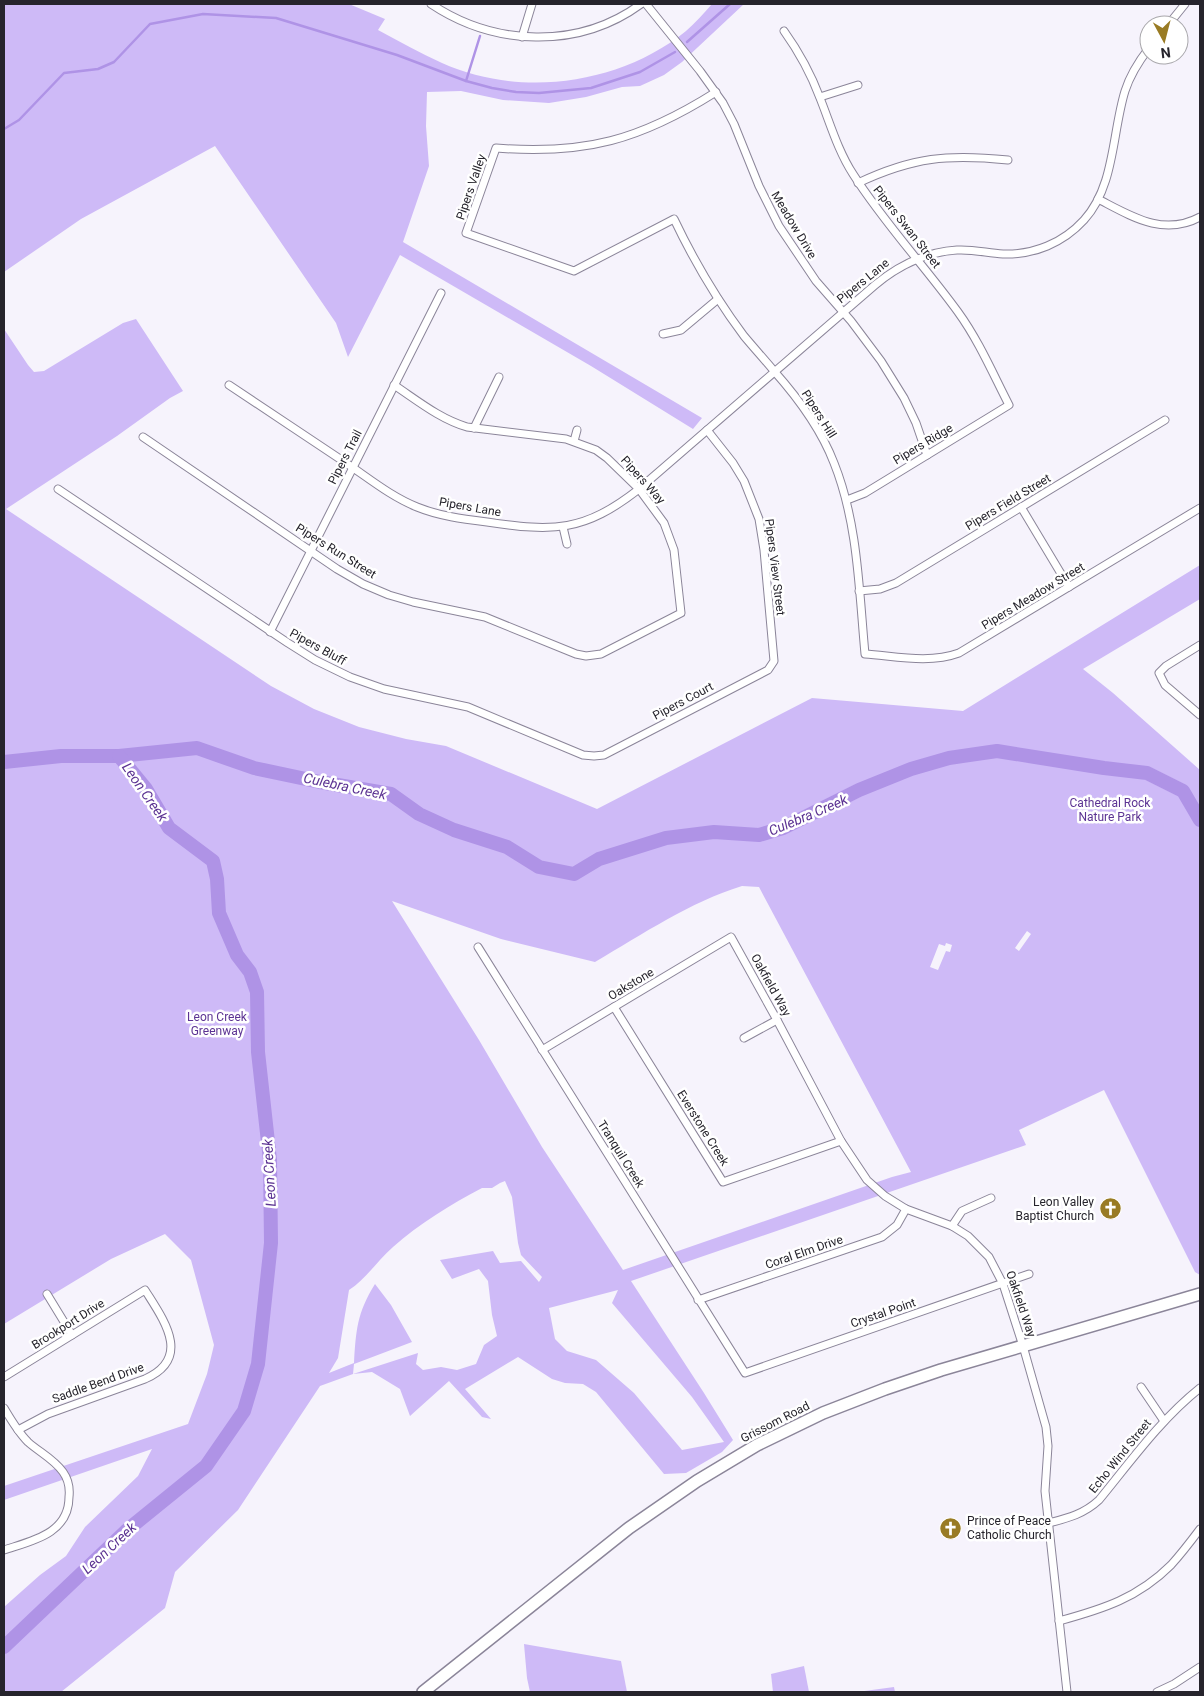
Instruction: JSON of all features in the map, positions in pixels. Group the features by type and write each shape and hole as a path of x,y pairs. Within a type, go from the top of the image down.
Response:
{"main road":[{"name":"Grissom Road","path":"423,1692 629,1528 675,1495 743,1453 789,1429 856,1399 938,1371 1200,1294"}],"street":[{"path":"522,37 532,4"},
{"path":"435,5 472,26 522,37 560,36 582,32 614,20 641,4"},
{"name":"Meadow Drive","path":"646,4 716,92 734,124 755,178 779,226 816,281 881,361 904,398 916,423 927,455"},
{"path":"1176,15 1185,4"},
{"name":"Pipers Swan Street","path":"784,31 804,63 851,172 869,200 916,259 928,271 959,314 980,348 1009,405"},
{"name":"Pipers Lane","path":"229,385 385,491 416,507 451,517 527,528 564,527 583,522 604,513 640,489 887,275 916,259 937,253 956,250 1011,254 1040,249 1054,243 1074,229 1088,215 1098,199 1108,170 1125,91 1139,62"},
{"path":"820,97 858,85"},
{"name":"Pipers Valley","path":"674,220 574,271 466,233 496,148 549,150 599,145 654,127 716,92"},
{"path":"858,183 879,173 925,160 972,156 1008,160"},
{"path":"1098,199 1135,218 1157,225 1177,225 1200,217"},
{"name":"Pipers Hill","path":"674,220 718,299 746,338 804,407 834,462 847,500 851,520 865,654"},
{"name":"Pipers Trail","path":"270,632 441,293"},
{"path":"663,334 681,330 718,299"},
{"path":"474,428 499,377"},
{"name":"Pipers Way","path":"394,385 438,415 456,424 474,428 555,437 574,441 596,450 640,489 660,515 670,538 676,563 681,613 594,656"},
{"name":"Pipers Ridge","path":"847,500 865,493 1009,405"},
{"name":"Pipers Field Street","path":"859,591 880,589 896,583 1165,420"},
{"path":"574,441 577,430"},
{"name":"Pipers View Street","path":"707,430 733,463 744,481 759,519 764,550 774,661"},
{"name":"Pipers Run Street","path":"143,437 363,584 389,596 485,617 576,654 594,656"},
{"name":"Pipers Bluff","path":"58,489 270,632 315,660 350,677 384,689 468,708 582,754 599,756"},
{"path":"1020,507 1070,587"},
{"name":"Pipers Meadow Street","path":"865,654 930,659 952,656 965,650 1200,508"},
{"path":"564,527 567,544"},
{"path":"1200,644 1166,666 1159,673 1166,685 1200,715"},
{"name":"Pipers Court","path":"599,756 768,670 774,661"},
{"name":"Oakstone","path":"542,1050 731,937"},
{"name":"Oakfield Way","path":"731,937 841,1141 866,1180 906,1209 952,1226 968,1236 990,1256 1003,1284 1023,1346 1048,1437 1045,1491 1067,1692"},
{"name":"Tranquil Creek","path":"478,947 745,1373"},
{"name":"Everstone Creek","path":"614,1007 723,1182 841,1141"},
{"path":"744,1038 777,1020"},
{"path":"952,1226 962,1211 991,1198"},
{"name":"Coral Elm Drive","path":"698,1300 882,1237 896,1225 906,1209"},
{"name":"Crystal Point","path":"745,1373 1029,1274"},
{"name":"Brookport Drive","path":"4,1377 145,1290"},
{"name":"Saddle Bend Drive","path":"18,1430 48,1414 145,1379 162,1368 168,1359 171,1348 169,1331 145,1290"},
{"path":"47,1294 72,1335"},
{"path":"1141,1387 1164,1421"},
{"name":"Echo Wind Street","path":"1048,1523 1075,1516 1091,1508 1164,1421 1200,1388"},
{"path":"4,1408 18,1430 63,1472 68,1483 70,1500 64,1519 53,1531 4,1550"},
{"path":"1059,1621 1105,1608 1134,1594 1172,1564 1200,1529"},
{"path":"1157,1692 1180,1681 1200,1667"}],"green space":[{"path":"4,4 349,4 385,19 378,30 442,63 472,74 504,80 536,82 568,80 600,74 631,64 659,49 686,31 712,4 744,4 682,62 664,75 640,86 622,87 586,97 549,103 503,100 461,91 427,92 426,126 429,166 403,242 702,418 693,429 591,366 400,255 348,357 336,323 215,146 81,219 4,272"},
{"name":"Leon Creek Greenway","path":"136,319 183,391 6,509 271,686 314,709 359,727 406,739 446,746 597,809 812,698 963,711 1200,565 1200,599 1083,669 1200,770 1200,1275 1195,1272 1104,1090 1019,1130 1026,1145 631,1281 733,1440 722,1452 686,1473 664,1474 596,1392 583,1384 565,1383 552,1379 518,1357 465,1389 491,1419 482,1417 449,1381 410,1416 400,1389 372,1372 353,1374 320,1386 238,1510 175,1572 165,1608 61,1692 4,1692 4,1607 40,1575 66,1556 85,1527 138,1476 152,1449 4,1500 4,1486 188,1424 207,1374 214,1345 191,1260 165,1234 111,1259 4,1324 4,329 34,372 44,371 123,323","holes":["742,886 759,887 911,1172 623,1270 542,1147 479,1040 392,901 501,939 595,962 685,910","1027,931 1031,934 1019,951 1015,948","946,943 952,945 950,952 946,951 938,970 930,967 939,944 945,946","505,1181 512,1197 521,1255 542,1277 539,1282 521,1261 500,1263 493,1251 440,1260 452,1279 479,1269 488,1281 492,1315 497,1336 484,1345 476,1364 457,1370 441,1367 423,1370 416,1364 418,1353 353,1374 354,1364 412,1342 391,1305 375,1284 364,1304 358,1322 354,1363 329,1373 338,1358 349,1290 361,1281 393,1247 424,1222 482,1188 492,1188","618,1290 612,1303 692,1397 724,1442 682,1450 634,1393 596,1360 567,1351 555,1339 549,1308"]},
{"path":"524,1644 621,1661 627,1692 530,1692"},
{"path":"804,1666 809,1692 773,1692 771,1674"},
{"path":"894,1687 895,1692 857,1692"}],"waterway":[{"path":"687,42 730,4"},
{"path":"4,129 19,120 64,73 98,69 114,62 150,24 203,14 276,18 397,55 466,81 516,92 539,93 591,88 640,72 675,52"},
{"path":"466,81 480,36"},
{"name":"Culebra Creek","path":"4,762 61,756 119,756 197,748 254,768 391,794 419,814 454,830 507,847 539,867 574,874 599,859 666,838 714,832 759,835 783,828 859,790 911,769 949,758 997,751 1147,773 1183,791 1200,820"},
{"name":"Leon Creek","path":"4,1647 126,1531 206,1466 244,1411 258,1364 271,1243 270,1160 258,1052 257,992 250,972 237,955 219,913 217,879 213,861 169,828 146,789 119,756"}],"place":[{"name":"Leon Valley Baptist Church","path":"1110,1209"},
{"name":"Prince of Peace Catholic Church","path":"951,1528"}],"park label":[{"name":"Cathedral Rock Nature Park","path":"1110,810"}]}
